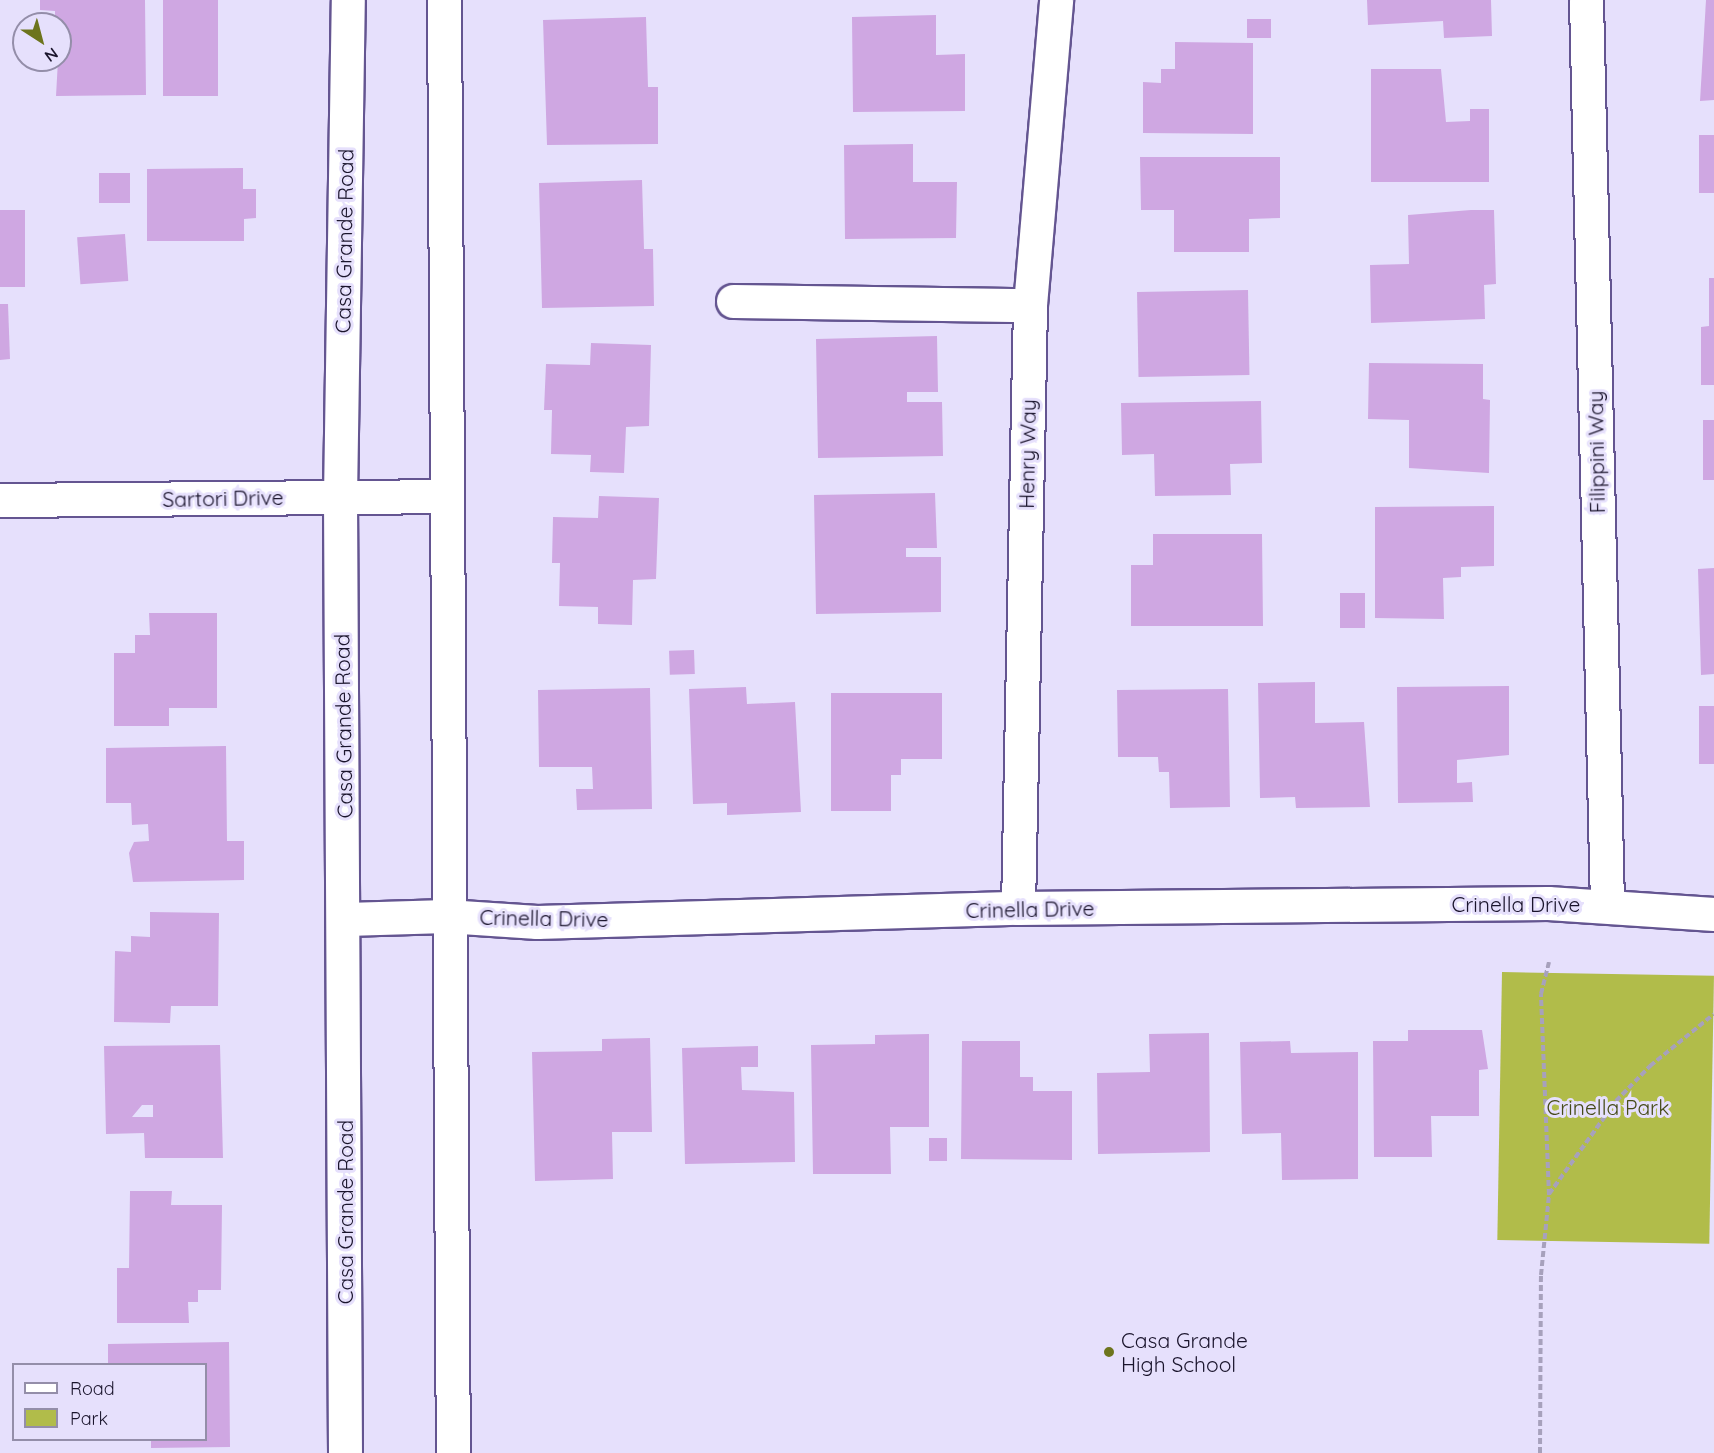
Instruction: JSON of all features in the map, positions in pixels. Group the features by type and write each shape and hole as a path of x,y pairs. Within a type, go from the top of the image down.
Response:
{"street":[{"name":"Casa Grande Road","path":"345,1453 346,919 340,497 348,0"},
{"path":"444,0 446,916 453,1453"},
{"name":"Henry Way","path":"1018,908 1030,305 1056,0"},
{"name":"Filippini Way","path":"1586,0 1607,904"},
{"path":"733,302 1030,305"},
{"name":"Sartori Drive","path":"0,500 446,496"},
{"name":"Crinella Drive","path":"346,919 446,916 537,922 1018,908 1607,904 1714,914"}],"path":[{"path":"1540,1453 1541,1275 1549,1195 1541,994 1548,962"},
{"path":"1549,1195 1616,1101 1650,1066 1714,1014"}],"green space":[{"name":"Crinella Park","path":"1502,972 1714,976 1709,1244 1497,1240"}],"building":[{"path":"40,0 145,0 146,95 56,96 57,72 72,72 72,12 40,10"},
{"path":"163,0 218,0 218,96 163,96"},
{"path":"1367,0 1491,0 1492,36 1444,38 1443,21 1368,25"},
{"path":"1706,0 1714,0 1714,100 1700,101"},
{"path":"936,15 936,55 965,54 965,111 853,112 852,17"},
{"path":"646,17 648,87 658,87 658,144 547,145 543,20"},
{"path":"1247,19 1271,19 1271,38 1247,38"},
{"path":"1175,42 1253,43 1253,134 1143,133 1143,82 1161,83 1161,69 1175,69"},
{"path":"1371,69 1441,69 1446,122 1470,121 1470,109 1489,109 1489,182 1371,182"},
{"path":"1699,135 1714,135 1714,193 1699,193"},
{"path":"913,144 913,182 957,182 956,238 845,239 844,145"},
{"path":"1140,157 1280,157 1280,218 1249,219 1249,252 1174,252 1174,210 1141,210"},
{"path":"243,168 243,189 256,189 256,218 244,219 244,241 147,241 147,169"},
{"path":"99,173 130,173 130,203 99,203"},
{"path":"642,180 644,249 653,249 654,306 542,308 539,183"},
{"path":"0,210 25,210 25,287 0,287"},
{"path":"1494,210 1496,284 1484,285 1485,319 1371,323 1370,265 1409,264 1408,215"},
{"path":"125,234 128,281 80,284 77,237"},
{"path":"1709,278 1714,278 1714,385 1701,385 1701,327 1709,326"},
{"path":"1248,290 1249,375 1139,377 1137,292"},
{"path":"0,304 8,304 10,359 0,360"},
{"path":"937,336 938,392 907,392 907,402 942,402 943,456 818,458 816,339"},
{"path":"591,343 651,345 649,426 626,427 624,473 590,472 591,455 551,454 552,410 544,410 546,364 590,365"},
{"path":"1369,363 1483,364 1483,399 1490,400 1489,473 1409,468 1409,420 1368,419"},
{"path":"1261,401 1262,463 1230,464 1231,495 1155,496 1154,454 1122,455 1121,403"},
{"path":"1703,420 1714,420 1714,480 1703,480"},
{"path":"935,493 937,548 906,548 906,557 941,557 941,612 816,614 814,495"},
{"path":"599,496 659,498 656,579 633,580 632,625 598,624 598,607 559,606 560,563 552,563 553,517 598,518"},
{"path":"1494,506 1494,566 1461,567 1461,577 1443,578 1444,619 1375,618 1375,507"},
{"path":"1153,534 1262,534 1263,626 1131,626 1131,565 1153,565"},
{"path":"1714,568 1714,674 1701,675 1698,569"},
{"path":"1340,593 1365,593 1365,628 1340,628"},
{"path":"149,613 217,613 217,708 169,708 169,726 114,726 114,653 135,653 135,635 150,635"},
{"path":"694,650 695,674 670,675 669,651"},
{"path":"1315,682 1315,723 1364,722 1370,807 1296,808 1295,797 1260,798 1258,683"},
{"path":"1509,686 1509,755 1457,760 1457,783 1472,782 1473,802 1398,803 1397,687"},
{"path":"746,687 747,704 795,702 801,812 727,815 727,803 693,804 689,689"},
{"path":"650,688 652,809 577,810 576,789 593,789 592,767 539,767 538,690"},
{"path":"1228,689 1230,807 1170,808 1169,772 1159,772 1158,757 1118,757 1117,690"},
{"path":"831,693 942,693 942,759 901,759 901,775 891,775 891,811 831,811"},
{"path":"1699,706 1714,706 1714,764 1699,764"},
{"path":"226,746 227,841 244,841 244,880 133,882 129,853 134,842 149,841 148,824 132,825 131,803 106,803 106,748"},
{"path":"150,912 219,913 218,1006 171,1006 170,1023 114,1022 115,951 131,952 131,936 150,937"},
{"path":"1408,1030 1482,1030 1488,1069 1479,1070 1479,1116 1431,1116 1432,1157 1374,1157 1373,1041 1408,1041"},
{"path":"1209,1033 1210,1152 1098,1154 1097,1073 1150,1072 1149,1034"},
{"path":"929,1034 929,1127 890,1127 891,1174 813,1174 811,1045 875,1044 875,1035"},
{"path":"650,1038 652,1132 612,1132 613,1179 535,1181 532,1052 602,1051 602,1039"},
{"path":"962,1041 1020,1041 1020,1077 1033,1077 1033,1091 1072,1091 1072,1160 961,1159"},
{"path":"1290,1041 1291,1053 1358,1052 1358,1179 1282,1180 1281,1133 1242,1134 1240,1042"},
{"path":"220,1045 223,1158 145,1158 144,1133 106,1134 104,1046","holes":["142,1105 153,1105 153,1117 132,1117"]},
{"path":"758,1046 758,1067 741,1067 742,1090 794,1092 795,1162 685,1164 682,1048"},
{"path":"929,1138 947,1138 947,1161 929,1161"},
{"path":"130,1191 172,1191 171,1205 222,1205 221,1290 198,1290 198,1302 188,1302 189,1323 117,1323 117,1268 129,1268"},
{"path":"229,1342 230,1447 151,1448 151,1441 207,1441 207,1363 108,1363 108,1344"}],"place":[{"name":"Casa Grande High School","path":"1109,1352"}]}
